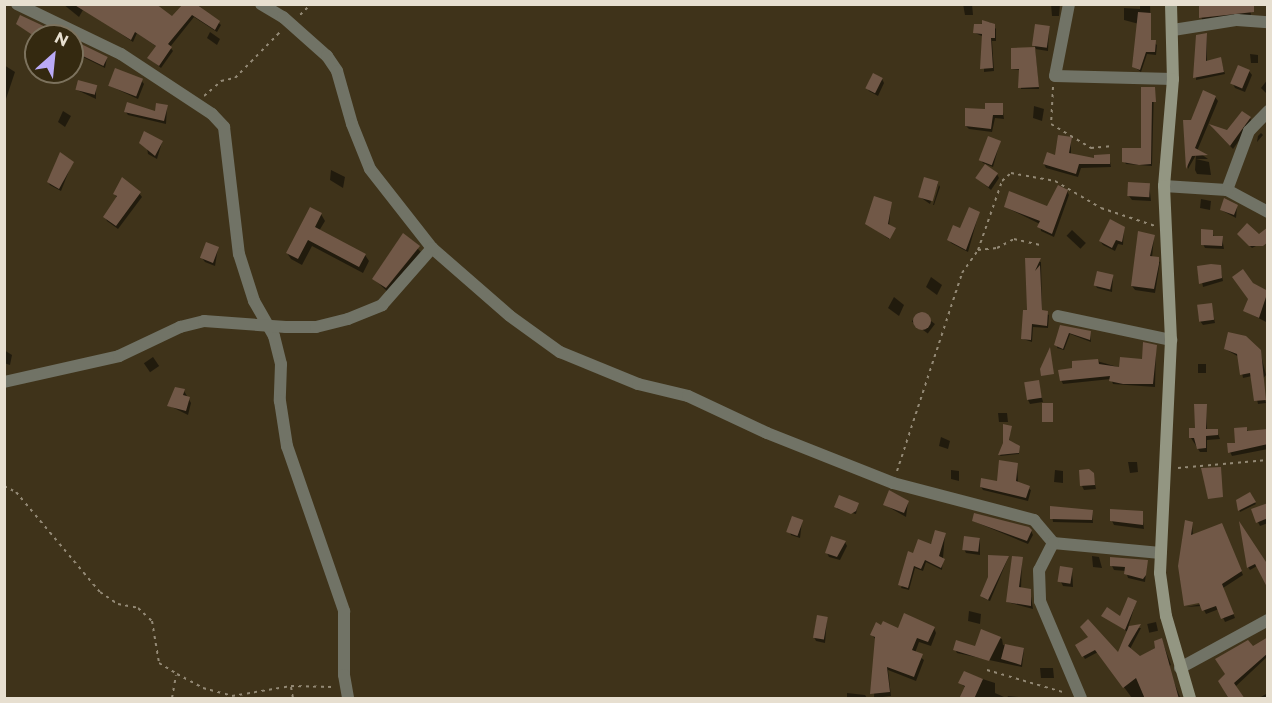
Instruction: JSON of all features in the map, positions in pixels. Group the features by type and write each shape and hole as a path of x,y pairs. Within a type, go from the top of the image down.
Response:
{"street":[{"path":"17,4 121,54 212,114 224,127 239,254 254,301 274,336 281,364 280,401 287,447 344,611 345,684 348,699"},
{"path":"261,4 287,15 332,64 370,169 432,248 510,316 580,363 639,384 688,396 767,433 893,483 1034,520 1053,543 1161,553"},
{"path":"1069,4 1055,76 1173,79"},
{"path":"1171,4 1173,79 1164,186 1171,340 1167,468 1161,553 1166,616 1191,699"},
{"path":"1173,30 1237,20 1268,22"},
{"path":"1227,190 1249,131 1268,111"},
{"path":"1164,186 1227,190 1268,212"},
{"path":"4,382 119,356 180,327 204,321 316,327 371,311 391,296 432,248"},
{"path":"1058,316 1171,340"},
{"path":"1053,543 1039,570 1040,601 1076,697"},
{"path":"1180,668 1268,620"}],"path":[{"path":"195,104 221,81 235,78 282,28 287,15 311,4"},
{"path":"1055,76 1049,102 1051,124 1091,148 1113,146"},
{"path":"893,483 957,284 978,250 999,190 1011,173 1055,180 1101,208 1166,230"},
{"path":"978,250 997,248 1014,239 1041,245"},
{"path":"1167,468 1268,460"},
{"path":"4,486 16,492 100,592 118,604 138,608 152,621 159,663 177,674 203,688 232,696 291,686 311,689 345,684"},
{"path":"987,670 1076,697"},
{"path":"172,699 177,674"},
{"path":"291,686 293,699"}],"building":[{"path":"73,4 156,4 172,16 183,4 196,4 220,21 215,30 192,15 168,44 172,47 159,66 147,58 156,46 135,32 131,40"},
{"path":"1199,4 1254,4 1254,12 1199,18"},
{"path":"1138,12 1151,13 1151,40 1156,40 1155,52 1146,52 1140,70 1132,67"},
{"path":"20,15 39,24 24,24 24,29 16,24"},
{"path":"982,20 995,24 995,38 991,38 993,68 980,69 982,34 973,33 974,24 982,24"},
{"path":"1035,24 1050,26 1047,48 1032,46"},
{"path":"1207,33 1206,61 1221,57 1224,72 1193,78 1196,35"},
{"path":"84,45 108,57 103,66 84,57"},
{"path":"1035,47 1039,87 1018,88 1019,69 1011,69 1011,48"},
{"path":"1238,65 1250,70 1242,88 1230,83"},
{"path":"115,68 143,79 136,96 108,86"},
{"path":"873,73 883,78 875,93 865,88"},
{"path":"84,82 97,85 95,95 75,90 77,84 84,84"},
{"path":"1141,87 1155,87 1156,102 1152,102 1151,164 1139,165 1122,162 1122,148 1141,148"},
{"path":"1203,90 1216,96 1195,148 1208,155 1192,156 1186,169 1183,120 1191,120"},
{"path":"127,102 155,111 156,103 168,105 164,121 124,112"},
{"path":"985,103 1003,103 1003,115 993,115 991,129 965,126 965,108 985,109"},
{"path":"1242,111 1251,117 1230,146 1209,124 1227,130"},
{"path":"144,131 163,141 155,156 139,143"},
{"path":"1058,135 1072,137 1069,153 1094,158 1094,155 1110,154 1110,164 1079,164 1076,174 1043,164 1047,152 1055,155"},
{"path":"988,136 1001,141 992,165 979,160"},
{"path":"60,152 74,162 59,189 47,182"},
{"path":"985,164 998,173 988,187 975,178"},
{"path":"122,177 141,192 116,226 103,217 117,196 113,194"},
{"path":"924,177 938,181 933,201 918,197"},
{"path":"1128,182 1150,183 1149,197 1127,196"},
{"path":"1058,185 1068,190 1052,234 1037,227 1040,221 1004,207 1009,191 1047,206"},
{"path":"874,196 892,202 888,224 896,228 890,239 865,224"},
{"path":"1224,198 1238,205 1234,215 1220,210"},
{"path":"310,207 322,213 315,227 366,254 359,267 308,240 298,259 286,253"},
{"path":"969,207 980,212 966,250 947,240 953,225 960,228"},
{"path":"1110,219 1125,227 1122,242 1116,240 1112,248 1099,241"},
{"path":"1247,223 1259,234 1268,227 1268,242 1263,246 1249,246 1237,234"},
{"path":"1201,229 1213,230 1213,236 1223,236 1222,246 1201,245"},
{"path":"1138,231 1155,235 1150,256 1159,257 1154,289 1131,286"},
{"path":"403,233 420,246 386,288 372,279"},
{"path":"206,242 219,247 213,263 200,258"},
{"path":"1025,258 1041,258 1035,271 1040,265 1042,310 1048,311 1047,326 1032,324 1031,340 1021,339 1023,310 1027,310"},
{"path":"1221,265 1222,278 1199,284 1197,266"},
{"path":"1243,269 1253,283 1268,291 1259,318 1243,311 1248,299 1232,277"},
{"path":"1097,271 1114,275 1110,289 1094,286"},
{"path":"1212,303 1214,320 1199,322 1197,305"},
{"path":"918,312 926,312 931,317 929,328 918,330 913,325 913,317"},
{"path":"1060,325 1091,331 1090,340 1069,333 1063,349 1054,345"},
{"path":"1228,332 1246,336 1261,350 1266,400 1254,401 1250,373 1240,375 1237,354 1224,349"},
{"path":"1143,342 1157,345 1153,384 1123,384 1109,381 1110,376 1060,381 1058,370 1072,368 1072,361 1098,359 1099,364 1119,367 1120,357 1142,359"},
{"path":"1050,347 1054,374 1041,376 1040,369"},
{"path":"1039,380 1042,398 1027,400 1024,382"},
{"path":"175,387 185,389 183,395 190,397 186,411 167,406"},
{"path":"1042,403 1053,403 1053,422 1042,422"},
{"path":"1194,404 1207,404 1206,429 1218,429 1218,435 1206,436 1206,448 1197,449 1194,438 1189,438 1189,428 1195,428"},
{"path":"1003,424 1012,426 1009,440 1020,446 1019,453 998,455 1003,443"},
{"path":"1247,427 1247,431 1268,429 1268,444 1228,453 1227,443 1235,443 1234,428"},
{"path":"999,460 1018,463 1016,481 1030,486 1026,498 980,487 981,478 997,481"},
{"path":"1221,467 1223,497 1208,499 1201,468"},
{"path":"1089,469 1094,473 1095,485 1080,486 1079,470"},
{"path":"889,490 909,501 904,513 883,505"},
{"path":"1250,492 1256,502 1238,511 1236,500"},
{"path":"839,495 859,503 856,511 851,514 834,507"},
{"path":"1268,503 1268,518 1256,523 1251,509"},
{"path":"1050,506 1093,510 1092,520 1050,519"},
{"path":"1110,509 1143,511 1143,525 1110,521"},
{"path":"974,513 1029,527 1032,530 1027,541 972,521"},
{"path":"792,516 803,520 797,536 786,532"},
{"path":"1185,520 1193,522 1191,535 1222,523 1242,571 1222,584 1234,614 1221,619 1216,606 1202,611 1199,603 1184,606 1178,566"},
{"path":"1239,521 1268,565 1268,589 1255,564 1247,568"},
{"path":"935,530 946,533 939,556 945,559 941,568 925,560 921,569 914,566 908,588 898,585 908,551 913,553 918,539 931,544"},
{"path":"831,536 846,541 837,557 825,553"},
{"path":"964,536 980,538 978,552 962,550"},
{"path":"988,555 1009,556 988,600 980,596 988,577"},
{"path":"1012,556 1023,557 1019,587 1031,589 1031,606 1006,602"},
{"path":"1110,557 1148,560 1146,575 1143,579 1124,574 1125,567 1110,566"},
{"path":"1060,566 1073,568 1070,584 1057,582"},
{"path":"1128,597 1137,601 1125,630 1101,616 1107,607 1120,616"},
{"path":"904,613 935,627 928,642 917,638 912,650 923,654 914,677 887,667 890,692 870,694 875,637 870,635 876,622 881,625 883,621 898,628"},
{"path":"817,615 828,617 824,640 813,638"},
{"path":"1088,619 1118,652 1129,626 1141,624 1128,646 1140,656 1155,648 1154,641 1162,638 1179,699 1145,699 1136,678 1123,688 1095,650 1082,657 1075,645 1088,637 1080,627"},
{"path":"981,629 1001,637 989,661 953,650 956,640 975,646"},
{"path":"1268,637 1268,653 1234,683 1245,699 1229,699 1218,681 1225,674 1215,659 1248,640 1253,646"},
{"path":"1005,644 1024,648 1021,665 1001,659"},
{"path":"964,671 983,679 974,699 959,699 965,686 958,683"}]}
